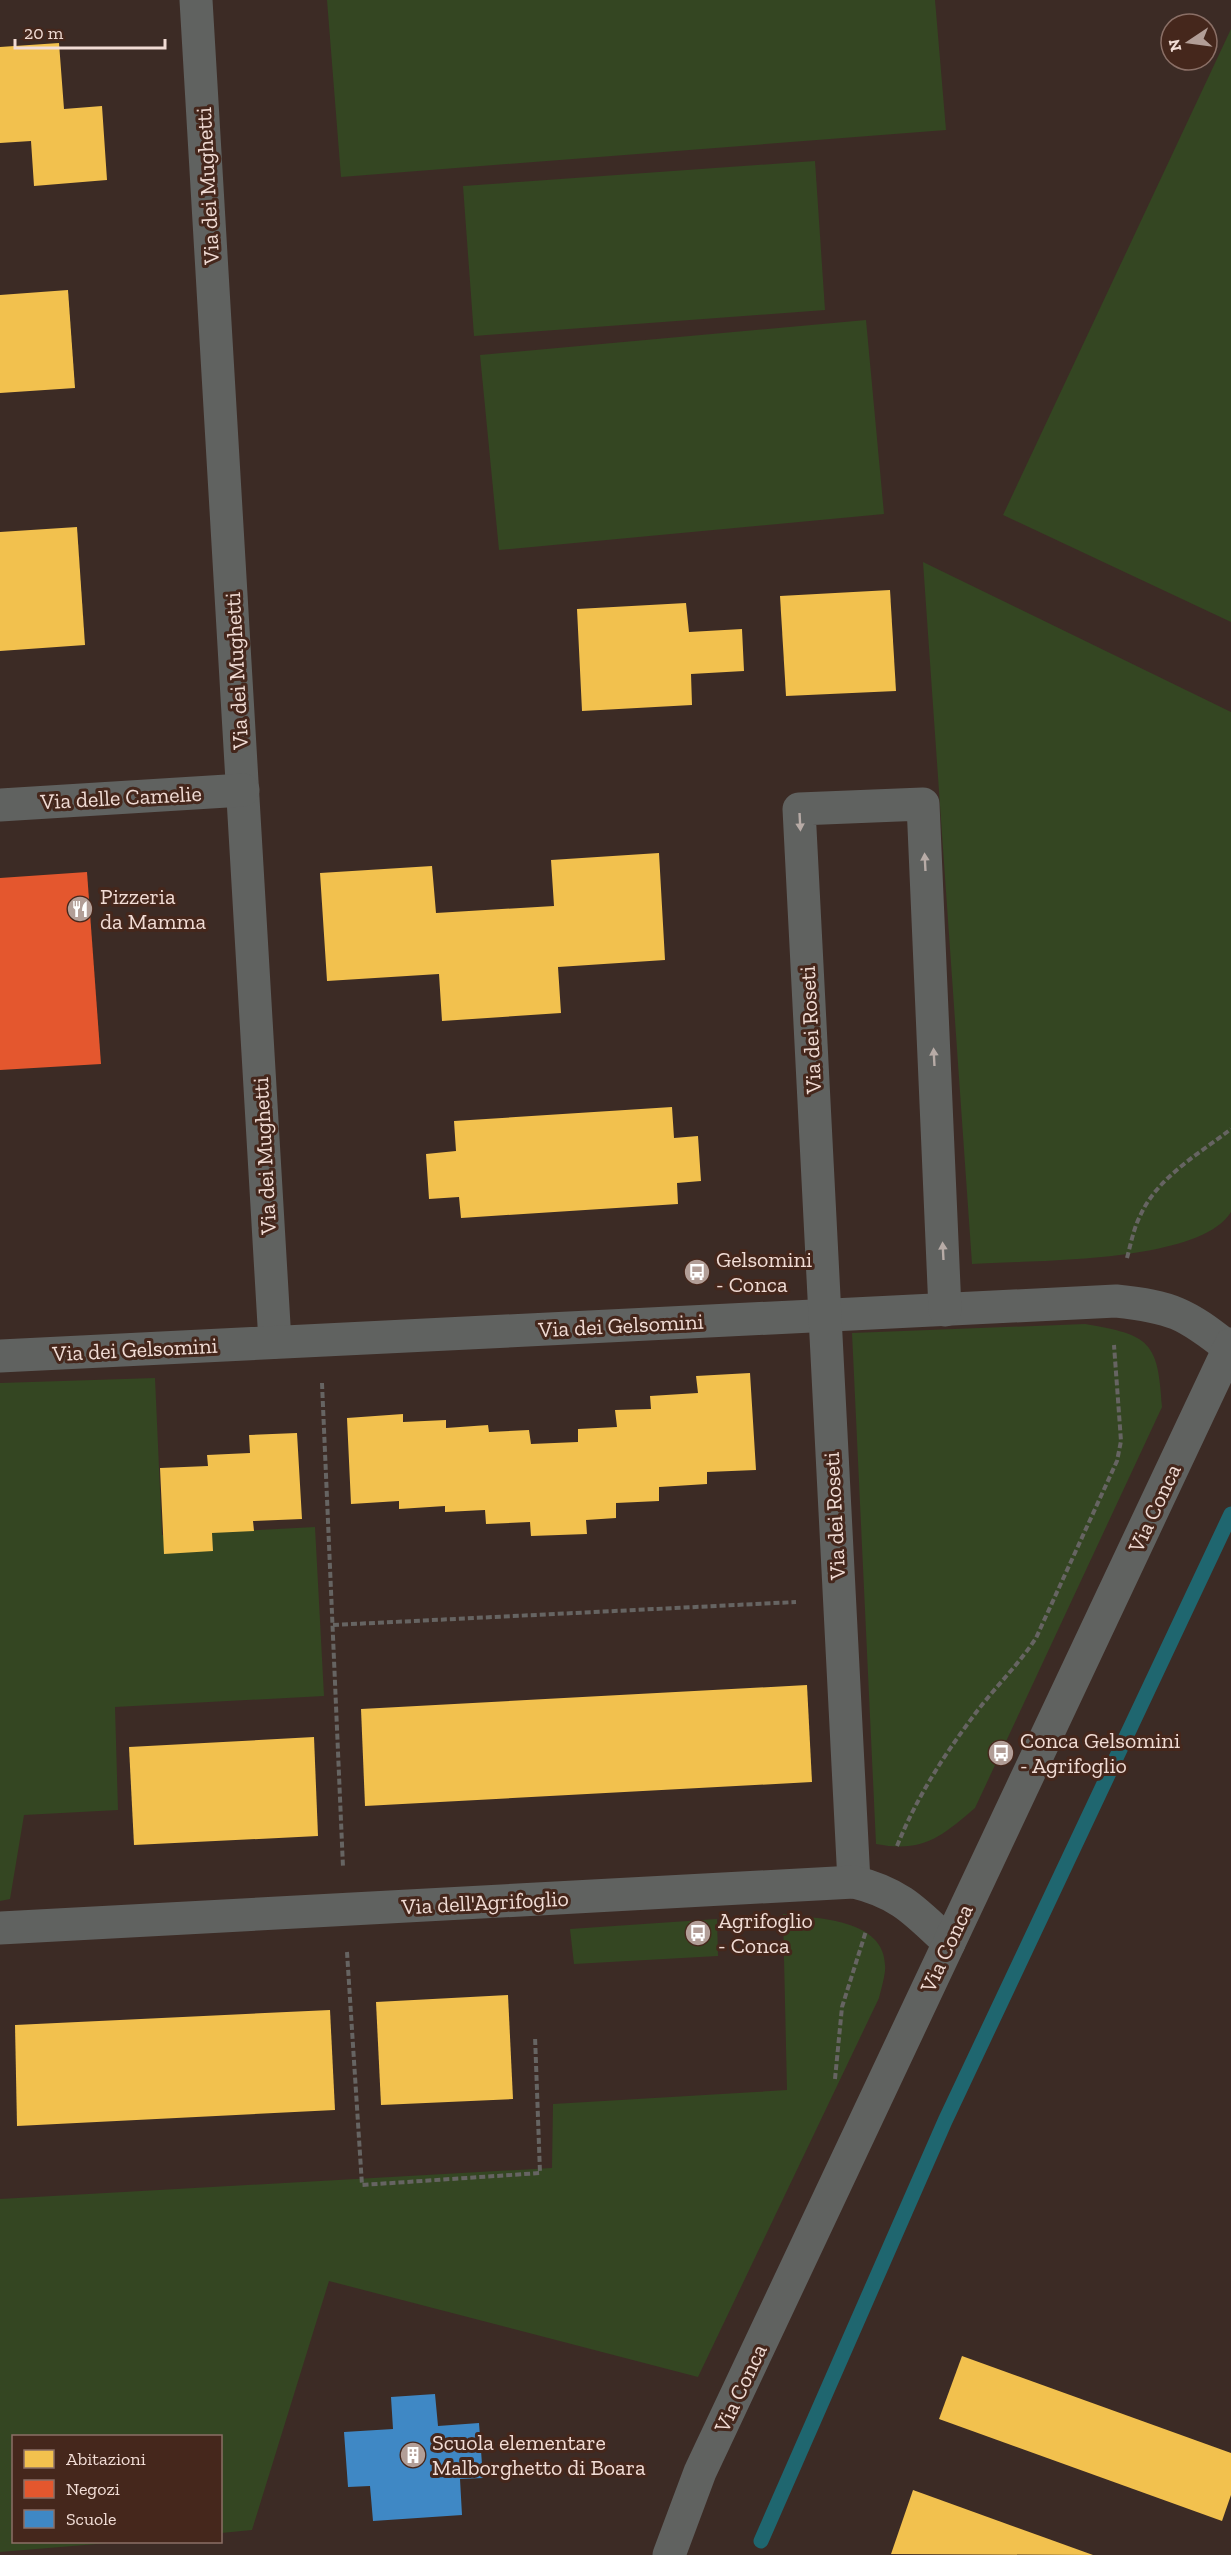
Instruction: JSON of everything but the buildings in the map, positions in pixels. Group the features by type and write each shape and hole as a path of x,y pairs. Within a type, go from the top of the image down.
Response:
{"street":[{"name":"Via dei Mughetti","path":"196,0 275,1342"},
{"name":"Via delle Camelie","path":"0,805 243,790"},
{"name":"Via dei Roseti","path":"867,1885 839,1600 799,809 923,804 945,1310"},
{"name":"Via dei Gelsomini","path":"0,1356 1116,1301 1175,1311 1230,1346"},
{"name":"Via Conca","path":"669,2555 700,2472 1230,1346"},
{"name":"Via dell'Agrifoglio","path":"0,1928 345,1909 867,1885"},
{"path":"867,1885 904,1902 949,1943"}],"path":[{"path":"833,2089 838,2062 842,2007 867,1885 921,1792 973,1717 1019,1663 1036,1638 1117,1461 1121,1441 1114,1338 1116,1301 1141,1212 1157,1190 1176,1171 1231,1129"},
{"path":"320,1340 345,1909 362,2185 540,2172 535,2036"},
{"path":"333,1625 839,1600"}],"green space":[{"path":"327,0 935,0 946,130 341,177"},
{"path":"1231,29 1231,622 1003,515 1211,72 1219,72 1219,55"},
{"path":"815,161 825,310 474,336 463,186"},
{"path":"866,320 884,514 499,550 480,355"},
{"path":"923,562 1231,712 1231,1212 1213,1229 1185,1242 1111,1256 972,1264"},
{"path":"1085,1324 1124,1332 1146,1345 1153,1355 1157,1368 1162,1407 975,1808 941,1835 919,1844 892,1846 876,1844 852,1333"},
{"path":"155,1378 162,1535 315,1527 324,1696 115,1707 118,1810 24,1815 10,1899 0,1901 0,1383"},
{"path":"783,1914 849,1924 876,1940 883,1954 885,1971 879,1998 698,2377 329,2281 252,2530 222,2533 222,2435 12,2435 12,2543 109,2543 0,2552 0,2199 552,2168 553,2104 787,2090"},
{"path":"717,1919 718,1956 574,1964 570,1929"}],"waterway":[{"path":"761,2541 945,2121 1231,1514"}],"place":[{"name":"Pizzeria da Mamma","path":"80,909"},
{"name":"Gelsomini - Conca","path":"697,1272"},
{"name":"Conca Gelsomini - Agrifoglio","path":"1001,1753"},
{"name":"Agrifoglio - Conca","path":"698,1933"},
{"name":"Scuola elementare Malborghetto di Boara","path":"413,2455"}]}
